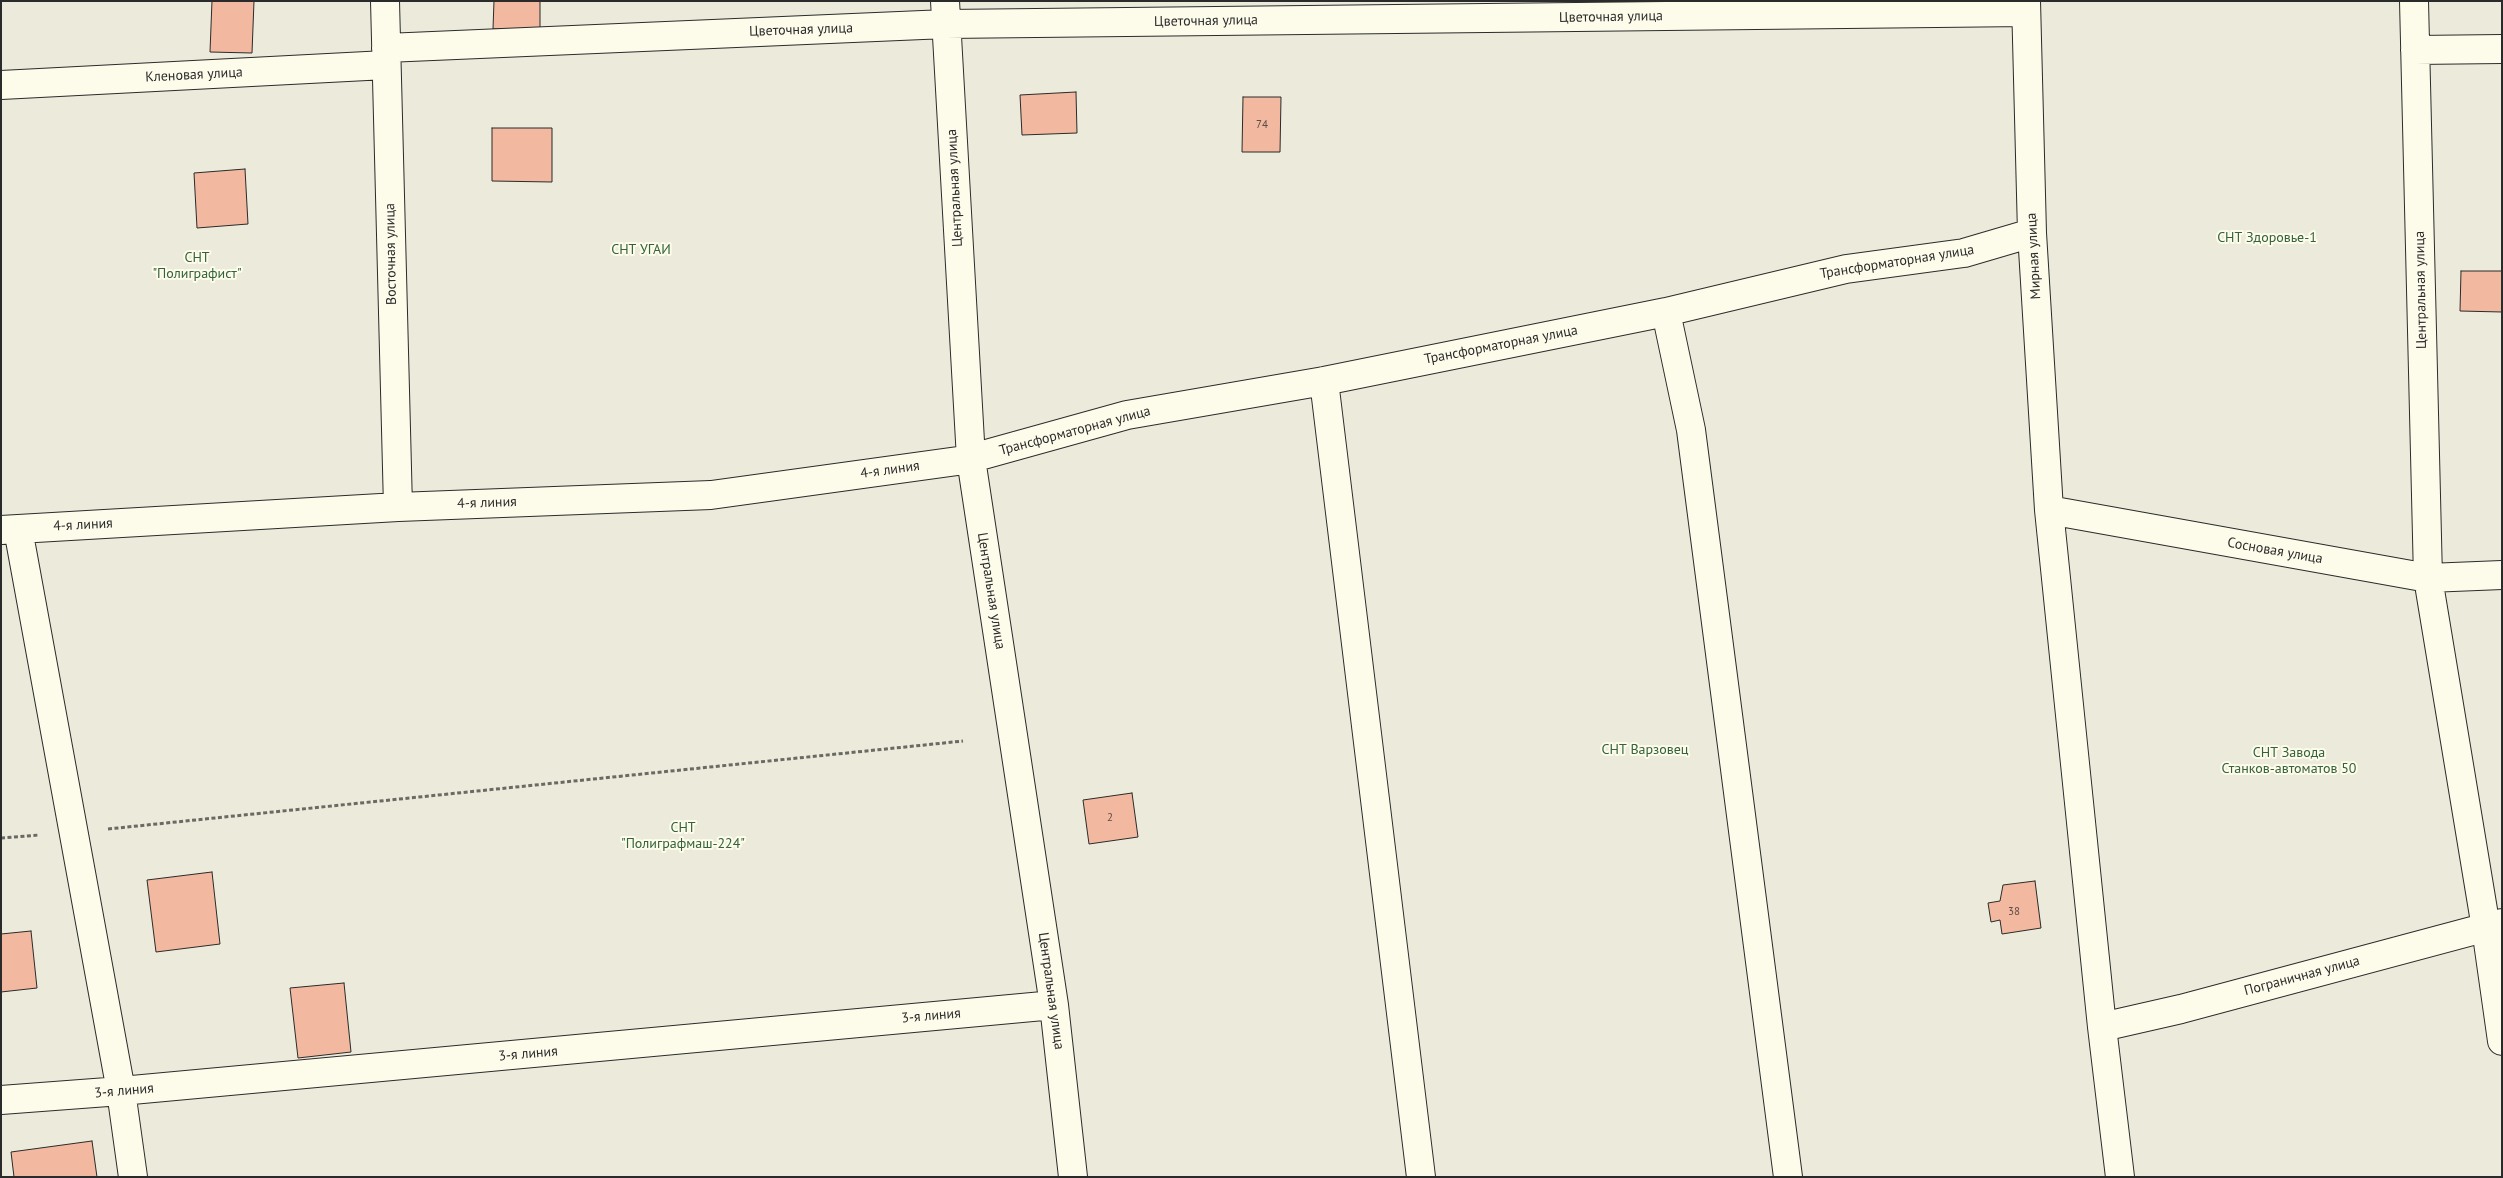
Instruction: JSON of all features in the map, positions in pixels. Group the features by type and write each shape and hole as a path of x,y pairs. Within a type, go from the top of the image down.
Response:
{"street":[{"name":"Восточная улица","path":"386,1 398,507"},
{"name":"Центральная улица","path":"2414,1 2428,578 2494,925 2502,1041"},
{"name":"Цветочная улица","path":"386,56 945,13 2026,7"},
{"name":"Мирная улица","path":"2026,7 2032,234 2049,510 2102,1027 2120,1177"},
{"name":"Центральная улица","path":"945,13 971,459 1054,1005 1073,1177"},
{"path":"2415,50 2502,49"},
{"name":"Кленовая улица","path":"1,84 386,56"},
{"name":"Трансформаторная улица","path":"971,459 1127,415 1324,381 1666,312 1846,269 1964,253 2032,234"},
{"path":"1666,312 1690,430 1788,1177"},
{"path":"1324,381 1421,1177"},
{"name":"4-я линия","path":"10,530 398,507 711,495 971,459"},
{"name":"Сосновая улица","path":"2049,510 2428,578 2502,575"},
{"path":"10,530 74,832 121,1091 133,1177"},
{"name":"Пограничная улица","path":"2102,1027 2181,1009 2494,925"},
{"name":"3-я линия","path":"1,1100 121,1091 1054,1005"}],"path":[{"path":"1,838 963,741"}],"green space":[{"path":"1,1 2502,1 2502,1177 1,1177"}],"building":[{"path":"212,1 254,1 252,53 210,52"},
{"path":"494,1 540,1 540,29 493,29"},
{"path":"1076,92 1077,133 1022,135 1020,95"},
{"path":"1243,97 1281,97 1280,152 1242,152"},
{"path":"492,128 552,128 552,182 492,181"},
{"path":"245,169 248,224 197,228 194,173"},
{"path":"2461,271 2502,271 2502,312 2460,311"},
{"path":"1132,793 1138,837 1089,844 1083,800"},
{"path":"212,872 220,944 156,952 147,880"},
{"path":"2035,881 2041,928 2002,934 2000,920 1991,922 1988,903 2000,901 2003,885"},
{"path":"31,931 37,988 1,992 1,934"},
{"path":"344,983 351,1052 298,1058 290,988"},
{"path":"92,1141 97,1177 14,1177 11,1152"}],"park label":[{"name":"СНТ Здоровье-1","path":"2267,238"},
{"name":"СНТ УГАИ","path":"641,250"},
{"name":"СНТ \"Полиграфист\"","path":"197,266"},
{"name":"СНТ Варзовец","path":"1645,750"},
{"name":"СНТ Завода Станков-автоматов 50","path":"2289,762"},
{"name":"СНТ \"Полиграфмаш-224\"","path":"683,836"}]}
